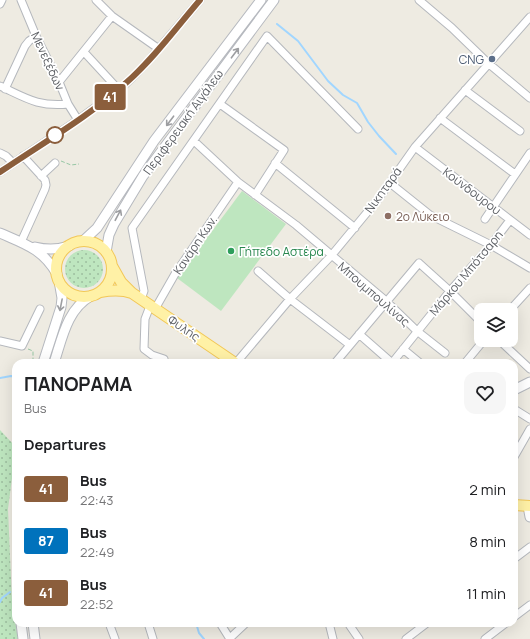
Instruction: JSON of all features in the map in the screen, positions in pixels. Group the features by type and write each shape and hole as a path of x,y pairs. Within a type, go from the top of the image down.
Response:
{"main road":[{"name":"Περιφερειακή Αιγάλεω","path":"83,241 97,228 154,142 261,0"},
{"name":"Περιφερειακή Αιγάλεω","path":"106,252 108,235 143,176 274,0"},
{"path":"0,233 25,244 46,258 65,289 72,294 82,297 95,294"},
{"path":"25,244 50,250 59,249 83,241 91,242 100,246 106,252 111,264 111,275 107,284 79,304 73,311 55,359"},
{"path":"44,359 53,328 58,318 62,298 56,266 62,251 68,246"},
{"name":"Φυλής","path":"111,264 121,282 132,293 229,359"},
{"name":"Φυλής","path":"95,294 116,290 124,290 132,293"},
{"path":"518,388 530,382"},
{"path":"518,505 529,504 530,517"},
{"path":"22,627 23,639"},
{"path":"34,627 35,639"}],"street":[{"path":"0,4 2,0"},
{"name":"Μενεξέδων","path":"21,0 68,104 78,120"},
{"path":"96,0 112,16 159,49"},
{"path":"0,172 78,120 119,90 159,49 200,0"},
{"path":"418,0 452,28 488,63 530,98"},
{"path":"59,82 112,16"},
{"name":"Νικηταρά","path":"236,359 331,256 390,183 415,147 530,17"},
{"path":"36,36 25,46 3,87 41,104 68,104"},
{"path":"141,299 144,291 132,228 267,36 358,128"},
{"path":"84,52 119,90"},
{"path":"465,90 520,131"},
{"path":"220,104 284,150 255,195"},
{"path":"440,118 515,174"},
{"name":"Μπουμπουλίνας","path":"194,141 238,182 296,226 386,302 417,331 445,353"},
{"name":"Κούνδουρου","path":"415,147 530,235"},
{"path":"0,153 6,156 13,163"},
{"path":"23,156 41,176 46,185 25,244"},
{"path":"485,218 515,174 529,157"},
{"path":"41,176 55,163"},
{"path":"275,163 355,228"},
{"name":"Κανάρη Κων.","path":"164,359 144,349 145,319 238,182"},
{"path":"390,183 430,215 491,245 530,268"},
{"name":"Μάρκου Μπότσαρη","path":"395,359 450,291 491,245 510,220"},
{"path":"338,359 419,263 474,315"},
{"path":"258,271 290,299 350,345"},
{"path":"517,303 528,293"},
{"path":"0,341 22,346 40,309"},
{"path":"359,334 387,359"},
{"path":"468,359 478,347"},
{"path":"506,347 530,369"},
{"path":"403,349 415,359"},
{"path":"518,412 530,419"},
{"path":"518,450 530,429"},
{"path":"518,556 530,547"},
{"path":"518,614 530,605"},
{"path":"110,627 114,639"},
{"path":"149,627 153,639"},
{"path":"222,627 230,639 242,627"},
{"path":"330,627 333,639"},
{"path":"351,627 359,639"},
{"path":"406,639 422,627"},
{"path":"485,639 501,627"}],"path":[{"path":"55,163 61,161 71,165 79,164"},
{"path":"22,346 33,351 33,359"}],"green space":[{"name":"Γήπεδο Αστέρα","path":"242,191 286,224 221,311 177,278"},
{"path":"80,250 88,250 98,255 102,262 102,276 98,283 88,288 80,288 70,283 68,280 65,273 65,265 70,255 73,253"},
{"path":"0,430 12,443 12,478 8,509 12,627 16,627 18,639 0,639"}],"waterway":[{"path":"277,24 298,41 328,81 343,95 357,103 368,122 396,154"},
{"path":"0,378 12,376"},
{"path":"0,602 2,598 10,592"},
{"path":"197,627 199,633 204,639"}],"bus line":[{"name":"41","path":"0,172 78,120 119,90 151,58 200,0"}],"place":[{"name":"CNG","path":"492,59"},
{"name":"2ο Λύκειο","path":"388,216"},
{"name":"Γήπεδο Αστέρα","path":"231,251"}]}
